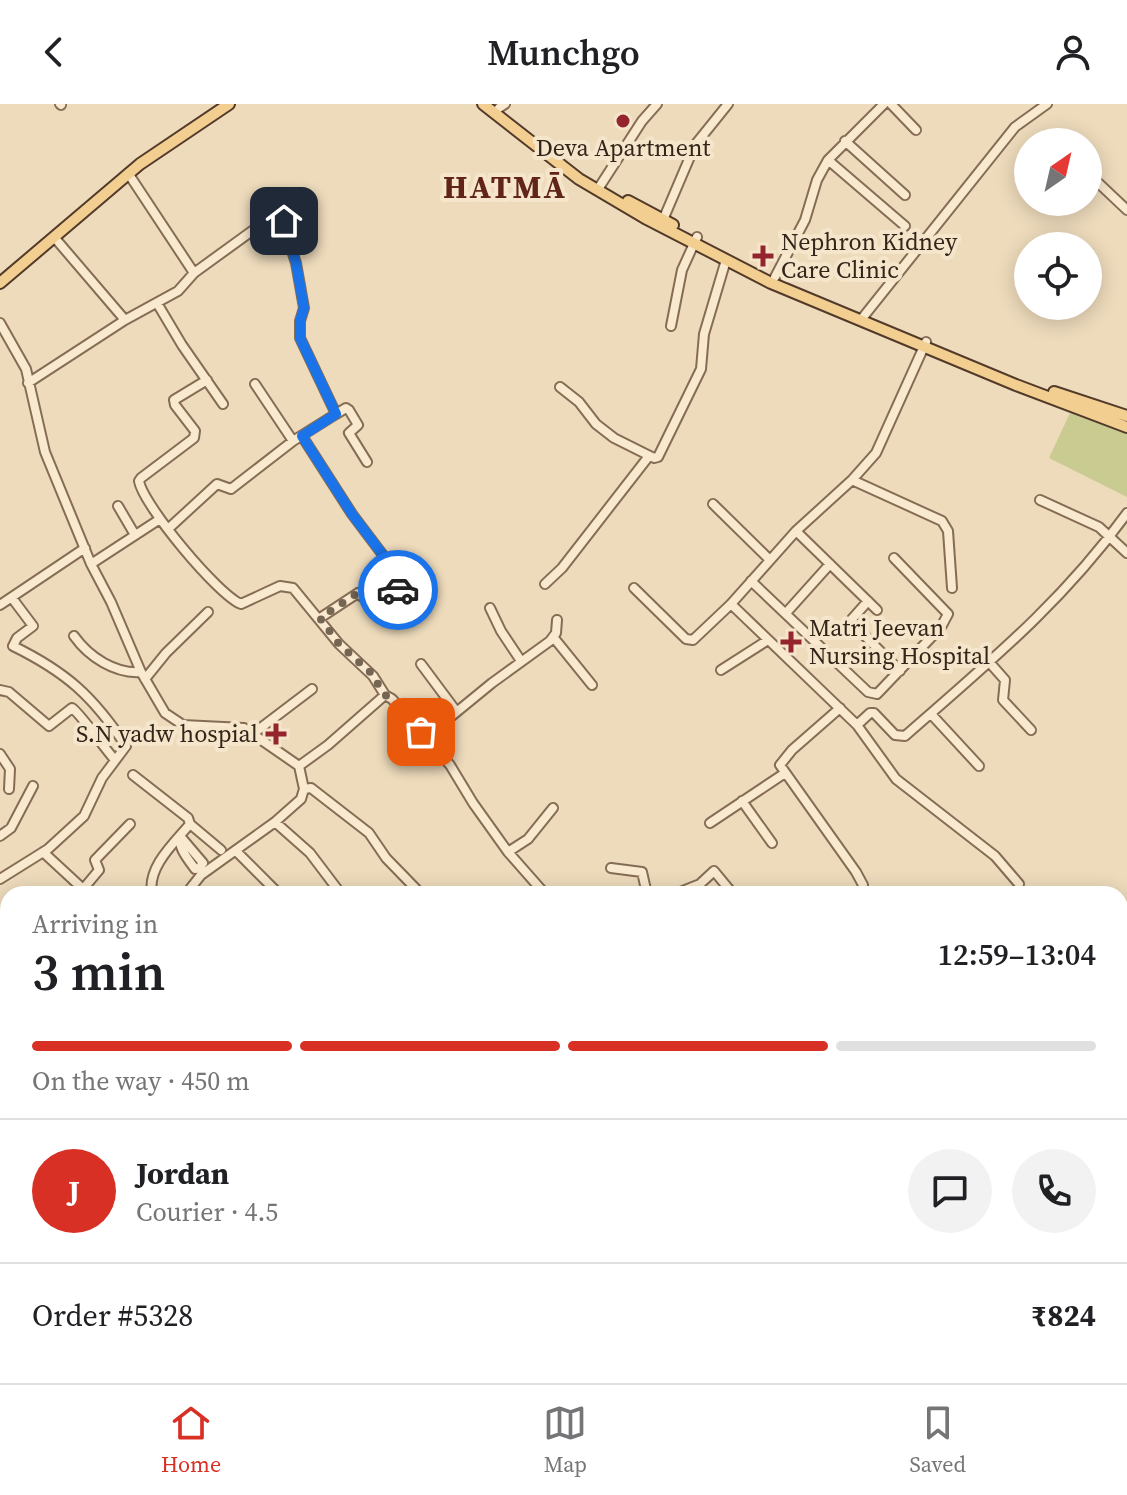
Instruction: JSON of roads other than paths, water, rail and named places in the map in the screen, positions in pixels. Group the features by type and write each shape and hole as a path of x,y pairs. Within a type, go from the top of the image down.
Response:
{"main road":[{"path":"0,283 128,173 229,104"},
{"path":"483,104 579,179 645,218 925,344 1127,427"},
{"path":"499,105 582,175 771,283 1018,380 1127,416"}],"street":[{"path":"641,104 649,112"},
{"path":"600,186 657,104"},
{"path":"663,220 695,145 728,104"},
{"path":"775,277 805,220 817,180 828,160 884,104"},
{"path":"891,104 916,130"},
{"path":"864,316 1015,127 1047,104"},
{"path":"845,141 905,195"},
{"path":"828,160 905,226"},
{"path":"128,173 194,273"},
{"path":"1102,186 1127,210"},
{"path":"28,383 125,320 178,291 194,273 274,215 281,217 296,263 304,308 300,338 336,414"},
{"path":"54,237 125,320"},
{"path":"671,326 682,270 695,240"},
{"path":"560,387 579,402 605,431 654,458 661,451 697,379 703,358 706,325 726,260"},
{"path":"157,303 223,404"},
{"path":"0,323 26,369 45,452 91,564 143,676 165,713 183,725 244,728 299,766 304,789 301,799 275,822 201,875 192,886"},
{"path":"634,588 691,642 731,604 796,531 852,480 876,453 925,344"},
{"path":"207,380 174,400 196,433 194,438 139,481 160,519 215,585 234,601 245,603 288,585 320,618 339,644 373,676 385,695 392,699 456,772 473,803 508,852 538,886"},
{"path":"255,384 403,585 379,608 358,593 320,618"},
{"path":"168,529 217,484 231,489 346,408 358,426 349,433 367,462"},
{"path":"545,584 562,568 649,456"},
{"path":"852,480 942,521 948,531 952,588"},
{"path":"1040,500 1093,524 1127,553"},
{"path":"713,504 769,559"},
{"path":"118,506 135,535"},
{"path":"857,725 874,713 898,737 905,736 1049,608 1089,564 1127,513"},
{"path":"91,564 160,519"},
{"path":"796,531 877,610"},
{"path":"6,601 85,548"},
{"path":"751,581 873,695 941,627 948,614 894,558"},
{"path":"786,613 830,564"},
{"path":"0,591 6,601 33,626 17,638 13,646 38,658 89,695 126,746 95,791 84,816 58,841 0,878"},
{"path":"868,601 852,623 900,671"},
{"path":"731,604 857,725 896,779 995,856 1019,884"},
{"path":"490,608 521,661"},
{"path":"74,636 87,652 103,662 127,673 143,676 159,665 166,653 208,612"},
{"path":"426,737 554,638 557,620"},
{"path":"554,638 592,685"},
{"path":"721,670 768,640"},
{"path":"990,663 1005,680 1003,700 1031,730"},
{"path":"421,664 456,711"},
{"path":"254,733 312,689"},
{"path":"0,690 9,692 49,726 72,708 76,709 88,729 115,760"},
{"path":"299,766 385,695"},
{"path":"840,708 780,765 863,886"},
{"path":"931,714 979,766"},
{"path":"0,754 10,769 9,789"},
{"path":"710,823 785,773"},
{"path":"133,775 188,818 190,824 221,850"},
{"path":"0,836 11,828 33,786"},
{"path":"304,789 311,788 361,826 413,886"},
{"path":"742,801 772,843"},
{"path":"508,852 528,839 553,808"},
{"path":"275,822 310,853 335,886"},
{"path":"86,886 99,870 95,860 130,824"},
{"path":"151,886 166,850 190,824"},
{"path":"236,851 271,886"},
{"path":"43,852 75,886"},
{"path":"611,868 642,872 645,886"},
{"path":"695,886 714,871 726,886"}],"place":[{"name":"Deva Apartment","path":"623,121"},
{"name":"Nephron Kidney Care Clinic","path":"763,256"},
{"name":"Matri Jeevan Nursing Hospital","path":"791,642"},
{"name":"S.N yadw hospial","path":"276,734"}],"district":[{"name":"HATMĀ","path":"505,187"}]}
